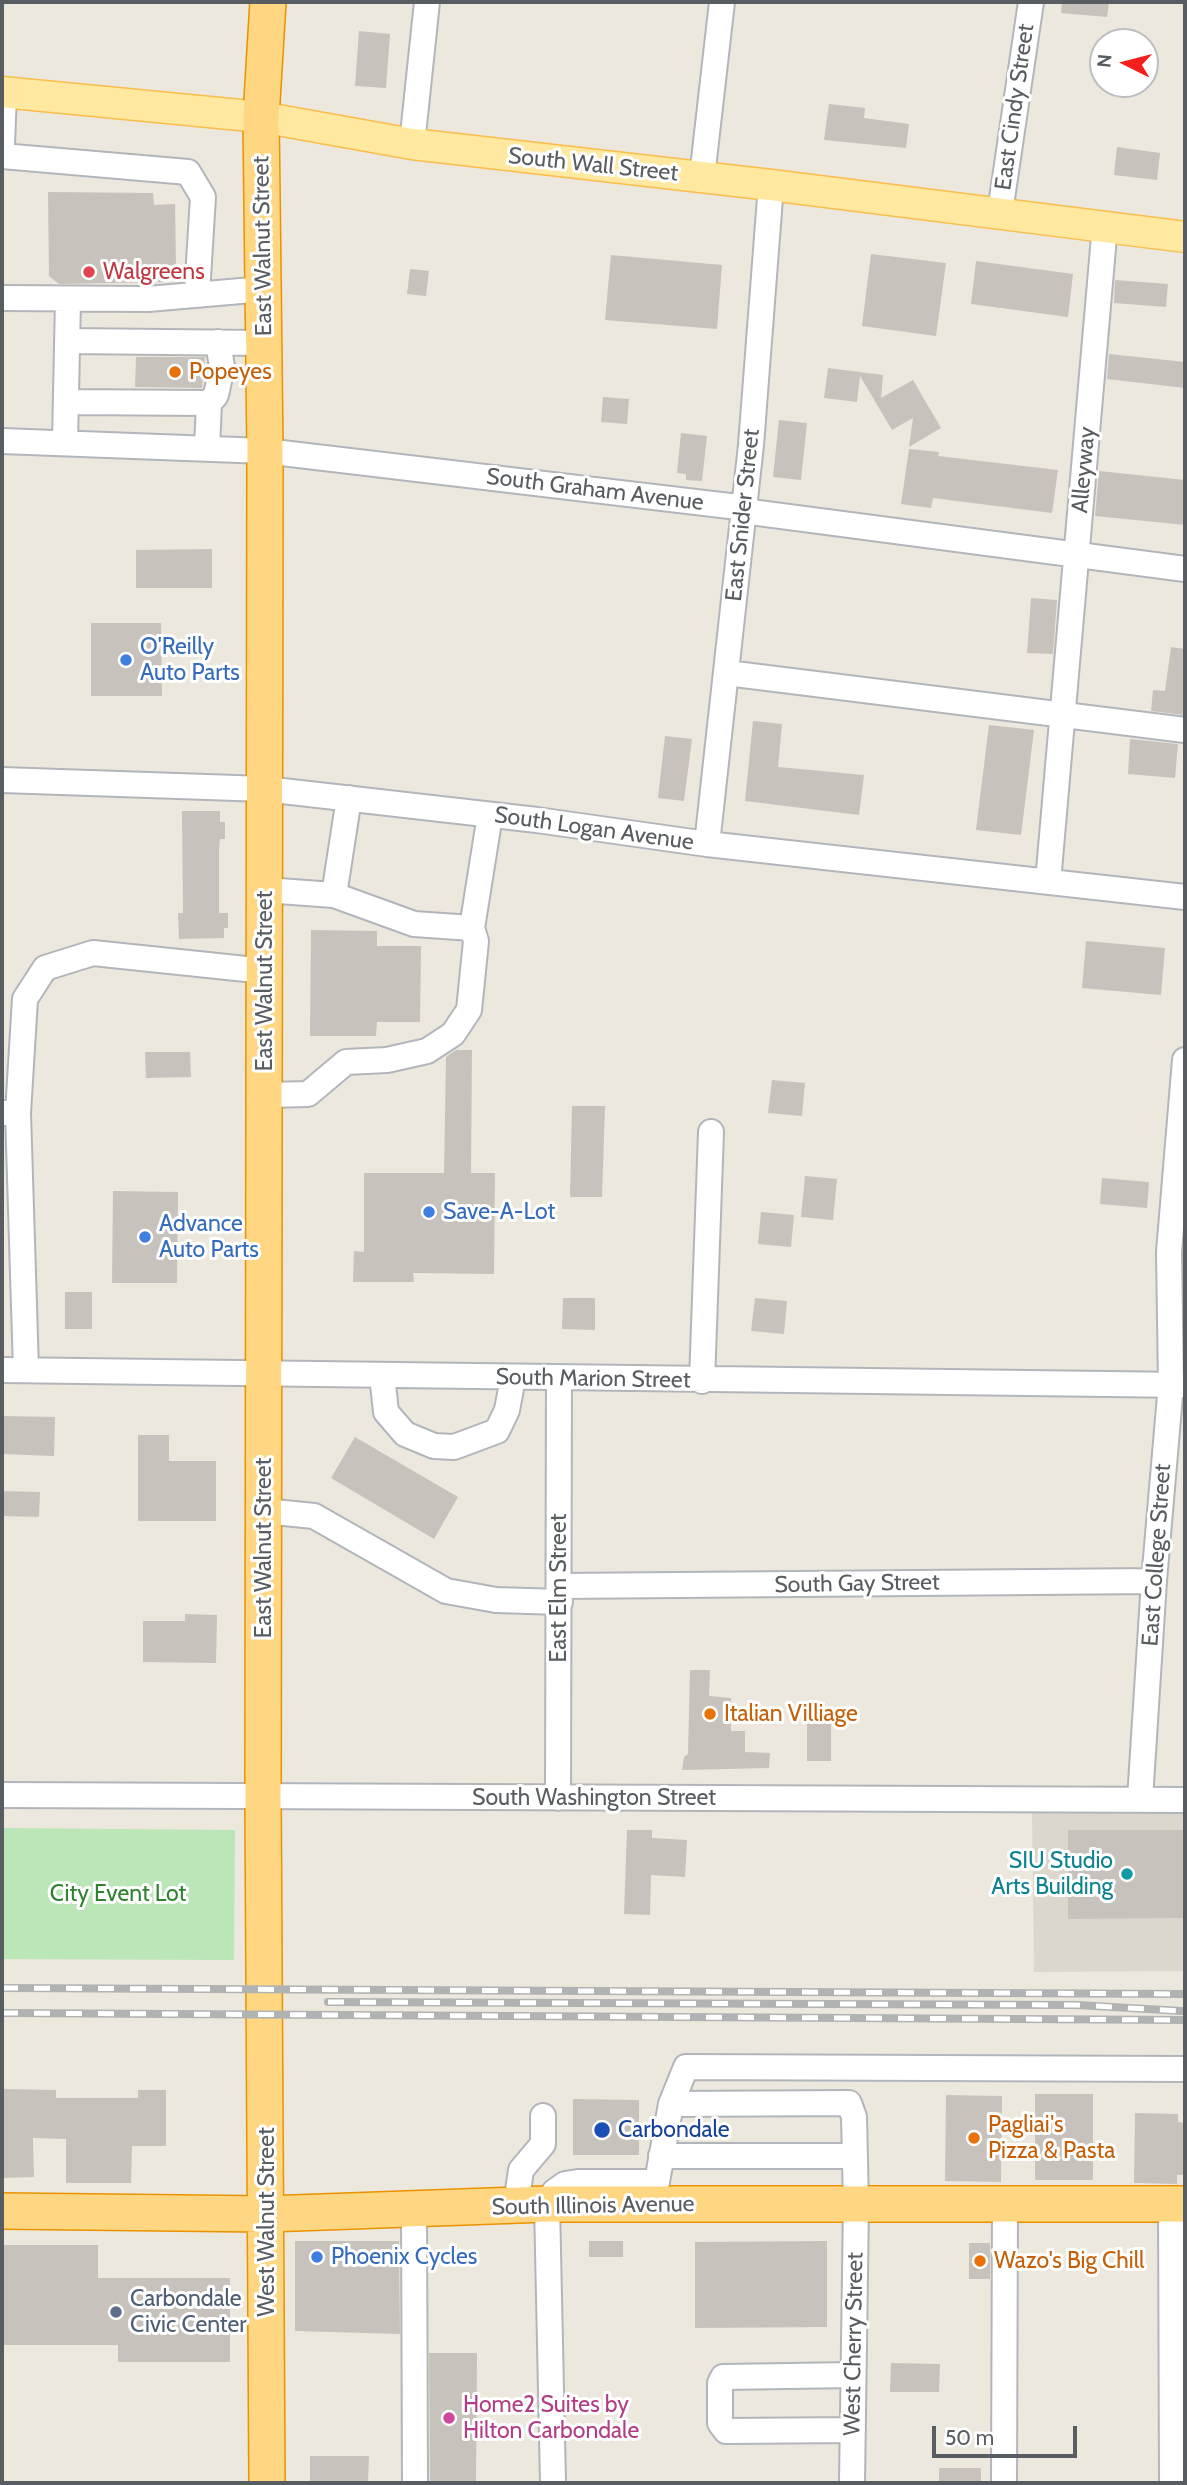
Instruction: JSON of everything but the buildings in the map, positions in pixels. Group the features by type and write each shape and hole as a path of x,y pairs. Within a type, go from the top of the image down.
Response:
{"highway":[{"name":"East Walnut Street","path":"264,1960 265,452 261,117 268,2"},
{"name":"West Walnut Street","path":"264,1960 267,2483"},
{"name":"South Illinois Avenue","path":"2,2211 267,2214 414,2211 531,2205 655,2193 856,2204 1178,2204"}],"main road":[{"name":"South Wall Street","path":"3,93 261,117 412,144 1000,212 1185,237"}],"street":[{"path":"412,144 427,2"},
{"path":"702,177 722,2"},
{"name":"East Cindy Street","path":"1000,212 1031,2"},
{"path":"2,145 3,93"},
{"path":"2,156 188,173 203,197 197,294"},
{"name":"East Snider Street","path":"707,844 743,511 771,185"},
{"name":"Alleyway","path":"1048,882 1105,225"},
{"path":"2,298 148,299 264,289"},
{"path":"65,443 68,299"},
{"path":"67,341 264,342"},
{"path":"207,448 212,399 222,367 218,342"},
{"path":"66,402 212,399"},
{"name":"South Graham Avenue","path":"2,441 265,452 738,507 743,511 1185,569"},
{"path":"727,673 1185,730"},
{"name":"South Logan Avenue","path":"2,779 265,789 490,814 707,844 1185,897"},
{"path":"334,895 349,798"},
{"path":"266,1095 308,1094 346,1062 387,1060 427,1051 453,1034 468,1010 476,941 472,928 490,814"},
{"path":"265,890 334,895 414,924 472,928"},
{"path":"14,1370 10,1113 24,999 45,968 93,953 265,971"},
{"name":"East College Street","path":"1140,1799 1154,1581 1178,1385 1169,1252 1185,1060"},
{"path":"702,1381 711,1132"},
{"name":"South Marion Street","path":"14,1370 264,1371 559,1379 1178,1385"},
{"path":"382,1375 386,1412 405,1434 434,1447 454,1447 496,1431 507,1410 513,1378"},
{"name":"East Elm Street","path":"558,1798 559,1379"},
{"name":"South Gay Street","path":"264,1511 314,1516 446,1591 496,1600 560,1594 1154,1581"},
{"name":"South Washington Street","path":"2,1796 1185,1800"},
{"path":"655,2193 671,2104 686,2067 1185,2069"},
{"name":"West Cherry Street","path":"671,2104 849,2103 854,2117 856,2204 852,2483"},
{"path":"543,2116 543,2144 521,2170 531,2205 553,2483"},
{"path":"662,2156 855,2156"},
{"path":"1004,2483 1005,2204"},
{"path":"1172,2483 1178,2204"},
{"path":"414,2211 415,2483"},
{"path":"853,2375 723,2377 720,2384 720,2423 726,2431 853,2430"}],"shaded area":[{"path":"1032,1810 1185,1812 1185,1971 1034,1972"}],"green space":[{"name":"City Event Lot","path":"2,1828 235,1830 234,1960 2,1959"}],"railway":[{"path":"2,1988 1185,1994"},
{"path":"328,2002 1077,2005 1182,2011"},
{"path":"2,2013 1185,2020"}],"place":[{"name":"Walgreens","path":"89,272"},
{"name":"Popeyes","path":"175,372"},
{"name":"O'Reilly Auto Parts","path":"126,660"},
{"name":"Save-A-Lot","path":"429,1212"},
{"name":"Advance Auto Parts","path":"145,1237"},
{"name":"Italian Villiage","path":"710,1714"},
{"name":"SIU Studio Arts Building","path":"1127,1874"},
{"name":"Carbondale","path":"602,2130"},
{"name":"Pagliai's Pizza & Pasta","path":"974,2138"},
{"name":"Phoenix Cycles","path":"317,2257"},
{"name":"Wazo's Big Chill","path":"980,2261"},
{"name":"Carbondale Civic Center","path":"116,2312"},
{"name":"Home2 Suites by Hilton Carbondale","path":"449,2418"}]}
